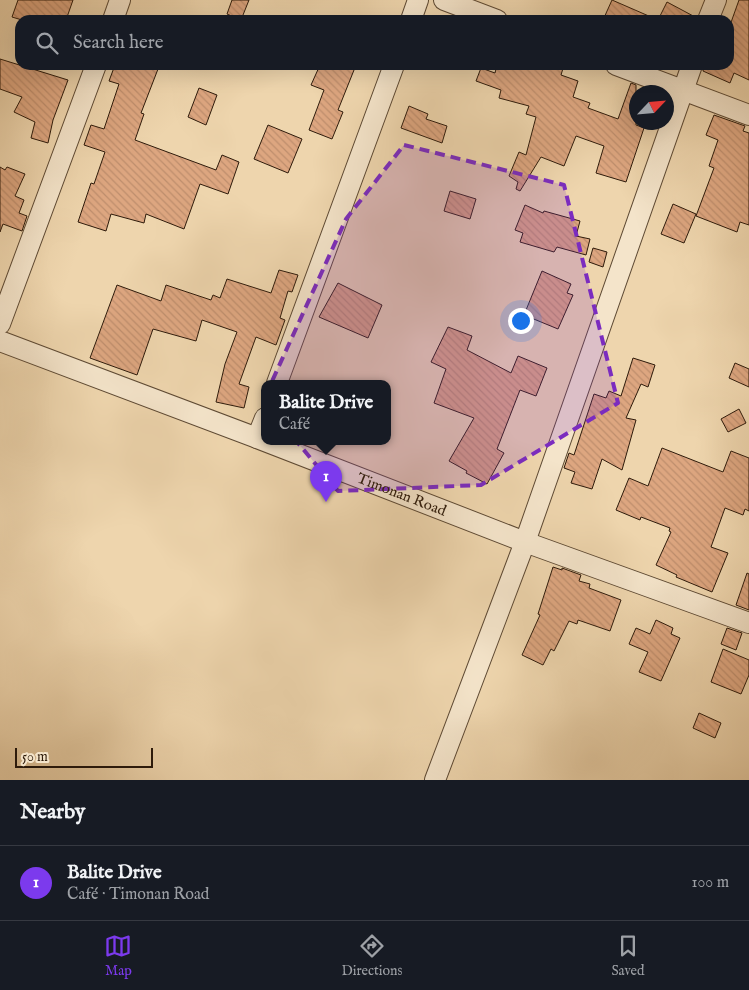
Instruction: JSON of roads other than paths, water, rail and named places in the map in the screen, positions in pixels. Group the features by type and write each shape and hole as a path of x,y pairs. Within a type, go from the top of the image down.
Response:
{"street":[{"path":"115,15 120,0"},
{"path":"413,15 418,0"},
{"path":"444,0 484,15"},
{"path":"710,15 716,0"},
{"path":"0,324 94,70"},
{"path":"279,380 392,70"},
{"path":"629,70 749,115"},
{"path":"435,780 525,542 690,70"},
{"name":"Timonan Road","path":"0,341 261,440"},
{"path":"257,438 261,428"},
{"name":"Timonan Road","path":"275,445 525,542 749,623"}],"place":[{"name":"Balite Drive","path":"326,502"}]}
